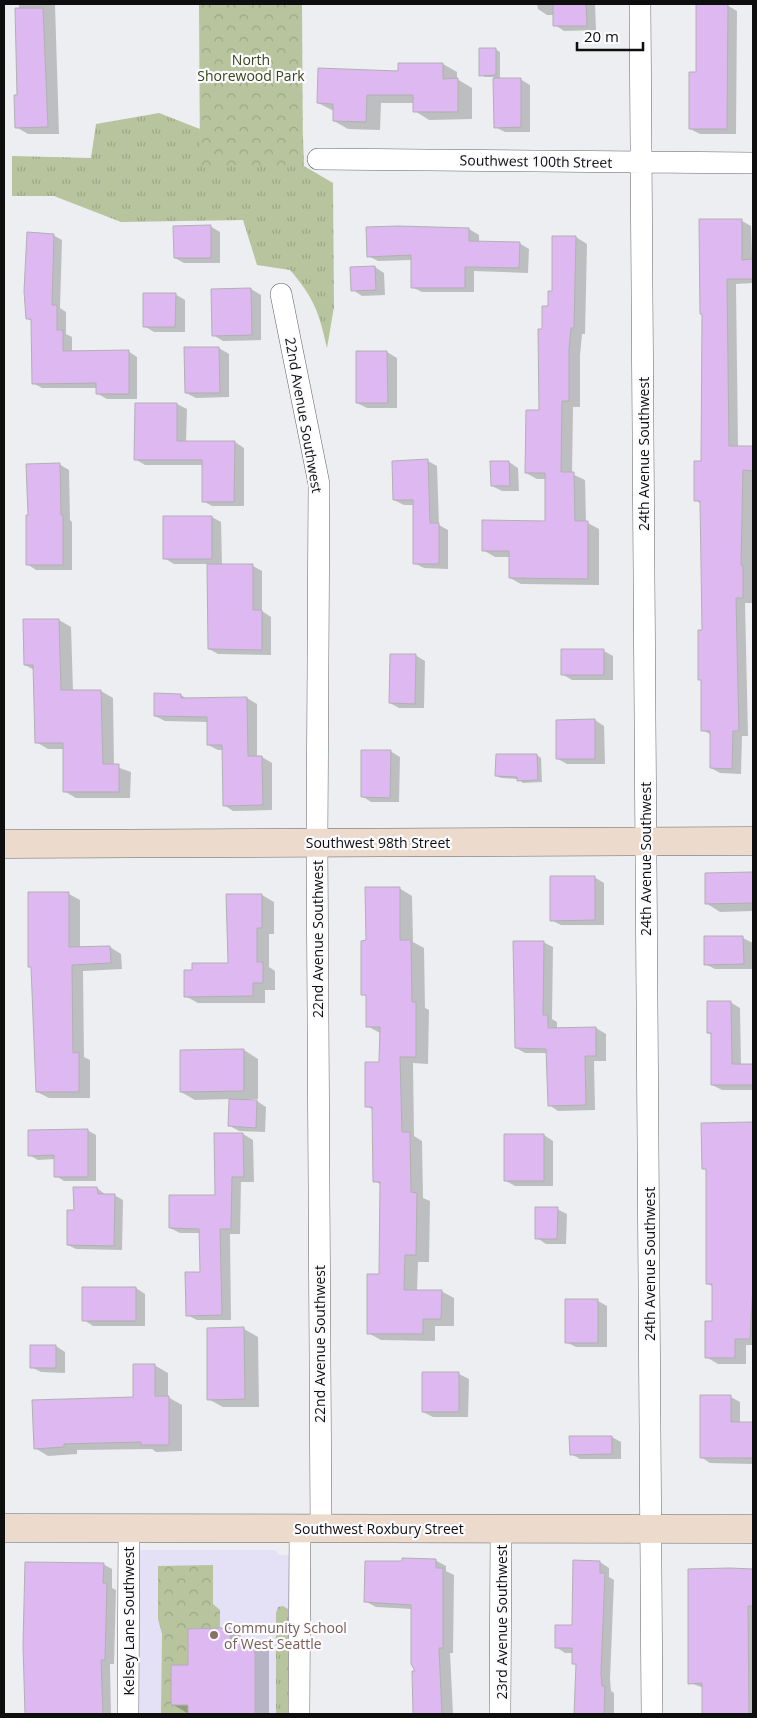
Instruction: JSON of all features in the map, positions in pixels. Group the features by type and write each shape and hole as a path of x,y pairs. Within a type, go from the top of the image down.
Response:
{"street":[{"name":"24th Avenue Southwest","path":"640,4 652,1714"},
{"name":"Southwest 100th Street","path":"318,159 753,163"},
{"name":"22nd Avenue Southwest","path":"281,294 319,484 310,1528 299,1714"},
{"name":"Southwest 98th Street","path":"4,844 753,841"},
{"name":"Kelsey Lane Southwest","path":"128,1714 129,1527"},
{"name":"Southwest Roxbury Street","path":"4,1528 753,1529"},
{"name":"23rd Avenue Southwest","path":"500,1714 501,1529"}],"shaded area":[{"name":"Community School of West Seattle","path":"129,1550 275,1550 280,1555 300,1555 299,1714 128,1714"}],"green space":[{"name":"North Shorewood Park","path":"199,4 302,4 303,166 200,166"},
{"path":"159,113 200,129 303,136 304,166 333,183 334,307 327,348 318,315 305,289 290,270 257,265 243,220 121,222 54,196 12,196 12,156 91,158 96,124"},
{"path":"213,1565 213,1604 220,1610 220,1628 188,1665 171,1705 188,1705 188,1714 161,1714 162,1634 158,1619 158,1566"},
{"path":"283,1606 288,1609 288,1714 276,1714 276,1613 278,1607"}],"building":[{"path":"553,4 586,4 587,26 553,26"},
{"path":"696,4 728,4 727,129 689,129 689,72 696,72"},
{"path":"15,8 43,8 48,127 15,128 14,95 17,95"},
{"path":"479,48 496,48 496,75 479,76"},
{"path":"398,63 443,63 443,79 458,78 458,112 413,112 413,95 367,95 366,122 333,121 333,104 317,103 318,68 398,71"},
{"path":"493,78 521,78 521,127 494,128"},
{"path":"699,219 742,219 742,260 753,259 753,279 727,279 729,446 753,446 753,471 743,470 741,565 743,565 743,598 736,598 739,731 733,731 732,769 710,768 710,731 701,731 701,680 698,680 698,630 702,630 700,501 694,501 694,461 701,461 702,314 700,314"},
{"path":"211,225 211,258 174,258 173,226"},
{"path":"366,227 469,228 469,241 520,242 519,268 465,267 465,288 411,288 411,255 367,257"},
{"path":"27,232 54,234 52,305 57,305 57,330 63,330 63,351 129,350 129,394 96,394 96,383 32,384 31,319 26,319 24,291"},
{"path":"552,236 576,236 574,328 571,328 569,349 569,401 562,401 561,472 574,472 575,521 588,521 588,579 509,578 509,551 482,551 482,520 545,521 545,473 525,473 526,410 539,410 538,329 542,329 542,306 548,306 548,291 552,291"},
{"path":"375,266 376,290 351,291 350,267"},
{"path":"251,288 252,335 212,336 211,289"},
{"path":"143,293 176,293 175,327 143,327"},
{"path":"184,347 219,347 220,393 185,393"},
{"path":"356,351 387,351 388,403 356,403"},
{"path":"135,403 177,403 177,441 235,441 234,502 202,502 202,460 134,460"},
{"path":"428,459 430,523 439,523 439,564 413,564 413,500 393,500 392,461"},
{"path":"490,461 509,461 510,486 491,486"},
{"path":"60,463 63,565 26,565 26,515 28,515 26,464"},
{"path":"163,516 212,516 212,559 163,559"},
{"path":"207,564 253,564 253,610 262,610 262,650 208,649"},
{"path":"23,619 59,619 61,690 101,690 103,764 119,764 119,792 63,792 63,743 35,743 33,665 24,665"},
{"path":"561,649 604,649 604,675 561,675"},
{"path":"390,654 416,654 415,704 389,703"},
{"path":"154,693 181,694 181,698 247,697 248,756 262,756 263,805 223,806 222,745 207,745 207,717 154,716"},
{"path":"595,719 595,759 556,759 556,720"},
{"path":"361,750 391,750 390,798 361,797"},
{"path":"496,754 537,754 538,780 517,781 517,777 495,776"},
{"path":"753,872 753,903 705,904 705,873"},
{"path":"550,876 595,876 595,920 550,921"},
{"path":"365,887 400,887 400,940 411,940 412,1002 416,1002 416,1057 400,1057 402,1132 410,1132 411,1192 417,1193 416,1255 405,1255 404,1290 442,1290 441,1319 423,1319 423,1334 367,1334 367,1274 379,1274 380,1182 373,1182 372,1107 365,1107 365,1062 379,1062 380,1027 366,1027 366,995 361,995 361,941 366,940"},
{"path":"28,892 69,892 69,947 110,946 111,963 72,965 73,1053 79,1052 79,1092 36,1092 31,967 28,967"},
{"path":"226,894 262,894 262,928 257,928 257,962 263,962 263,983 253,983 253,996 184,997 184,970 192,970 192,963 228,963"},
{"path":"704,936 743,936 744,964 704,965"},
{"path":"513,941 544,941 543,1015 548,1015 548,1028 596,1027 596,1056 585,1056 586,1105 548,1106 546,1049 515,1048"},
{"path":"707,1001 731,1001 732,1064 753,1064 753,1085 711,1085 711,1033 707,1033"},
{"path":"244,1049 244,1091 180,1092 180,1050"},
{"path":"229,1099 257,1100 256,1128 228,1126"},
{"path":"753,1122 753,1284 750,1339 735,1339 735,1358 705,1358 705,1321 712,1321 712,1284 706,1284 706,1169 702,1169 701,1123"},
{"path":"88,1129 88,1177 54,1177 54,1155 28,1156 28,1130"},
{"path":"214,1133 243,1133 244,1177 232,1177 231,1229 220,1229 222,1315 186,1316 185,1272 200,1272 199,1229 169,1228 169,1195 215,1195"},
{"path":"504,1134 544,1134 544,1181 504,1181"},
{"path":"73,1187 97,1187 98,1194 115,1194 114,1246 67,1245 67,1210 74,1210"},
{"path":"535,1207 558,1207 557,1239 535,1239"},
{"path":"82,1287 136,1287 136,1321 82,1321"},
{"path":"565,1299 598,1299 598,1343 565,1343"},
{"path":"244,1327 245,1399 207,1400 207,1328"},
{"path":"30,1345 56,1345 56,1368 30,1368"},
{"path":"133,1364 155,1364 155,1396 169,1396 169,1445 141,1445 141,1442 64,1444 64,1447 34,1449 32,1400 133,1397"},
{"path":"422,1372 459,1372 459,1412 422,1412"},
{"path":"700,1395 731,1395 731,1422 753,1422 753,1458 700,1458"},
{"path":"569,1436 612,1436 612,1454 570,1455"},
{"path":"402,1558 436,1559 436,1568 443,1568 443,1648 439,1648 442,1714 413,1714 412,1671 415,1671 411,1664 411,1605 364,1602 365,1561 402,1561"},
{"path":"573,1560 600,1561 600,1573 605,1573 601,1673 602,1686 605,1686 604,1714 574,1714 576,1664 572,1664 572,1648 555,1648 555,1625 572,1625"},
{"path":"25,1562 104,1563 103,1583 107,1583 105,1660 101,1660 103,1714 25,1714 23,1645"},
{"path":"688,1569 753,1569 753,1606 748,1606 749,1714 702,1714 702,1683 688,1684"},
{"path":"230,1628 230,1641 255,1641 255,1714 188,1714 188,1705 171,1705 171,1665 188,1665 188,1629"}],"place":[{"name":"Community School of West Seattle","path":"214,1635"}]}
